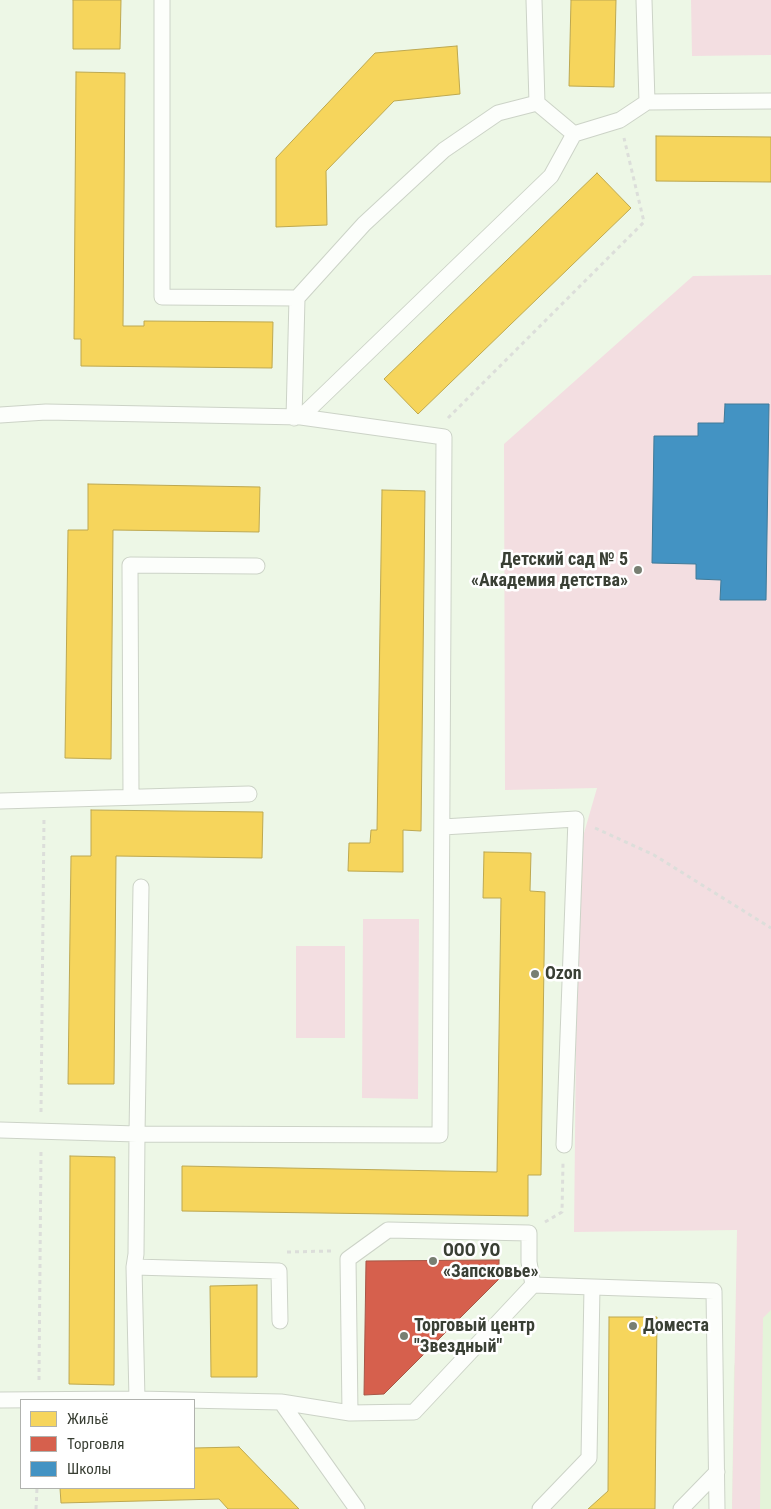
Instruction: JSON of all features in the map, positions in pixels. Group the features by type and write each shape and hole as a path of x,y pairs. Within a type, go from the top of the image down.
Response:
{"lane":[{"path":"162,0 162,297 297,298"},
{"path":"534,0 536,103 574,134"},
{"path":"644,0 647,102"},
{"path":"298,417 551,176 574,134 620,120 647,102 771,101"},
{"path":"298,417 297,298 364,224 444,150 498,114 536,103"},
{"path":"0,415 46,412 298,417 444,437 440,1135 137,1134 0,1130"},
{"path":"131,797 130,565 257,566"},
{"path":"0,801 249,794"},
{"path":"443,827 576,819 564,1145"},
{"path":"137,1399 134,1267 136,1254 141,887"},
{"path":"350,1413 348,1260 388,1230 529,1233 529,1262 533,1285"},
{"path":"134,1267 279,1271 280,1321"},
{"path":"195,1400 282,1402 350,1413 414,1412 533,1285 714,1291 717,1509"},
{"path":"540,1509 589,1458 592,1287"},
{"path":"0,1400 20,1400"},
{"path":"282,1402 357,1509"},
{"path":"681,1509 717,1472"}],"path":[{"path":"444,437 448,417 644,222 620,120"},
{"path":"39,1399 44,800"},
{"path":"576,819 654,855 771,928"},
{"path":"538,1225 562,1212 564,1145"},
{"path":"36,1509 37,1489"}],"shaded area":[{"path":"691,0 771,0 771,55 692,56"},
{"path":"771,275 771,1310 763,1318 760,1509 732,1509 737,1230 574,1232 578,854 597,788 505,790 504,444 693,276"},
{"path":"363,919 419,919 418,1099 362,1098"},
{"path":"296,946 345,946 345,1038 296,1038"},
{"path":"771,1248 771,1509 732,1509 734,1366"}],"building: Жильё":[{"path":"73,0 121,0 120,49 73,49"},
{"path":"571,0 616,0 614,87 569,86"},
{"path":"457,46 460,94 394,101 326,171 327,225 276,227 276,158 375,53"},
{"path":"76,72 125,73 123,326 144,326 144,321 273,322 272,368 81,366 81,339 74,339"},
{"path":"656,136 771,137 771,182 656,181"},
{"path":"597,173 631,208 418,414 384,379"},
{"path":"88,484 260,487 259,532 113,530 111,759 65,758 68,530 88,530"},
{"path":"382,490 425,491 421,831 403,830 403,872 348,871 349,843 370,843 371,830 377,830"},
{"path":"91,810 263,812 262,858 116,856 114,1084 68,1084 71,856 91,856"},
{"path":"484,852 531,853 530,891 545,892 541,1175 528,1175 528,1216 182,1211 182,1166 497,1172 501,898 483,898"},
{"path":"70,1156 115,1157 114,1385 69,1384"},
{"path":"257,1285 257,1377 211,1377 210,1286"},
{"path":"609,1317 657,1317 655,1509 588,1509 608,1491"},
{"path":"239,1447 299,1509 228,1509 219,1499 61,1503 60,1489 195,1489 195,1448"}],"building: Торговля":[{"name":"Торговый центр \"Звездный\"","path":"499,1260 499,1279 384,1394 364,1395 366,1261"}],"building: Школы":[{"path":"725,404 769,404 766,600 720,600 721,580 696,579 696,564 652,563 654,436 698,436 698,423 724,423"}],"place":[{"name":"Детский сад № 5 «Академия детства»","path":"638,570"},
{"name":"Ozon","path":"535,974"},
{"name":"ООО УО «Запсковье»","path":"433,1261"},
{"name":"Доместа","path":"633,1326"},
{"name":"Торговый центр \"Звездный\"","path":"404,1336"}]}
